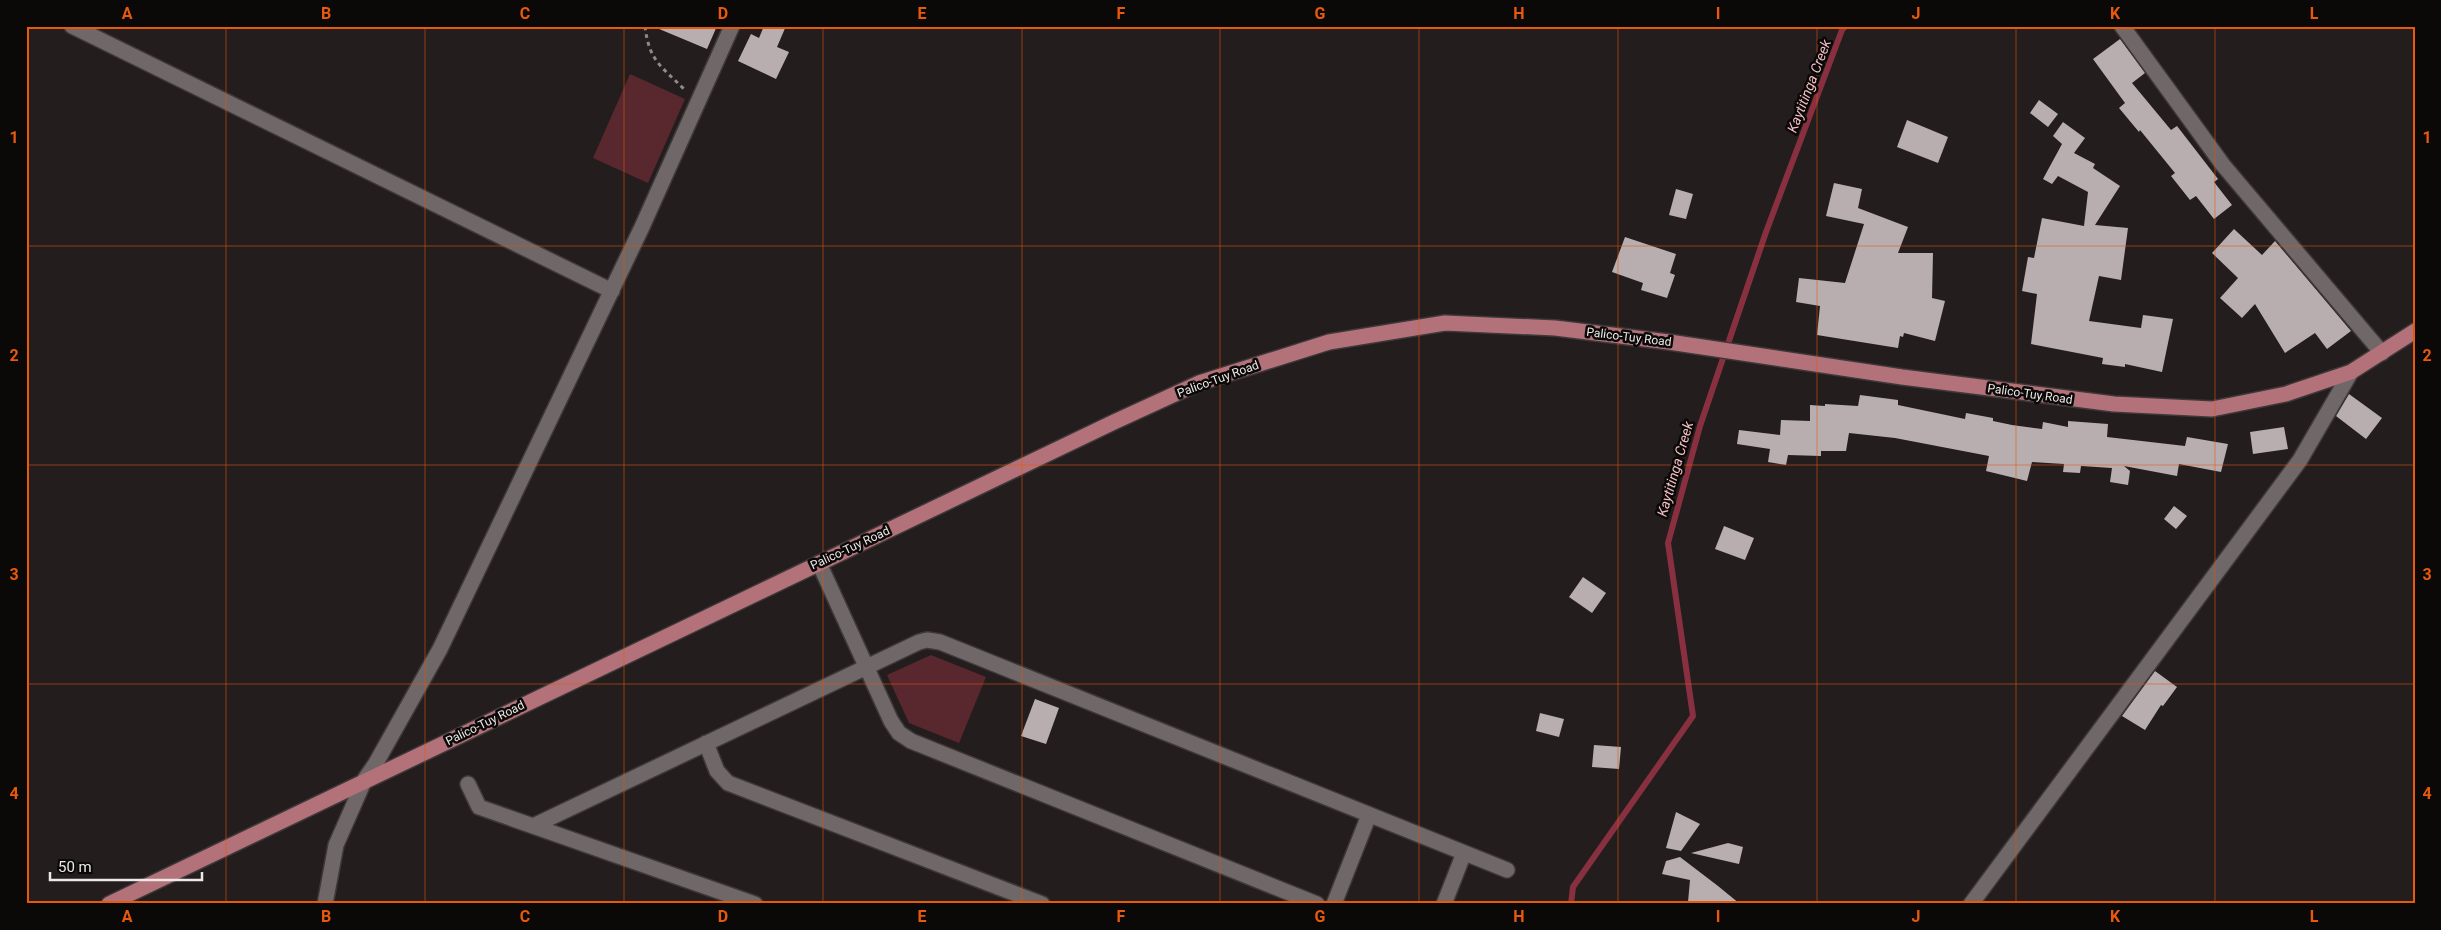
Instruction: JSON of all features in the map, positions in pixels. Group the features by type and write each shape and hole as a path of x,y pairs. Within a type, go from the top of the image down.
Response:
{"main road":[{"name":"Palico-Tuy Road","path":"109,904 365,779 1199,383 1329,342 1445,323 1555,328 2114,404 2212,409 2286,394 2351,372 2415,331"}],"street":[{"path":"72,26 612,291"},
{"path":"326,904 336,845 365,779 376,763 440,649 612,291 732,26"},
{"path":"2122,26 2223,165 2382,353"},
{"path":"1971,904 2300,460 2351,372"},
{"path":"819,563 891,721 900,733 912,740 1317,904"},
{"path":"533,826 866,667 927,640 940,642 1507,870"},
{"path":"706,743 717,771 728,783 1042,904"},
{"path":"468,784 479,807 755,904"},
{"path":"1334,904 1369,815"},
{"path":"1444,904 1464,853"}],"path":[{"path":"645,26 651,57 698,102"}],"shaded area":[{"path":"630,74 685,99 648,183 593,158"},
{"path":"931,655 986,677 959,743 909,723 887,675"}],"building":[{"path":"652,26 717,26 707,49"},
{"path":"764,26 786,26 777,47 789,52 776,79 738,61 751,34 759,38"},
{"path":"2120,39 2145,73 2132,83 2171,130 2177,126 2218,179 2214,182 2232,205 2214,219 2196,196 2190,200 2171,176 2175,173 2140,130 2139,132 2119,108 2125,103 2093,59"},
{"path":"2039,100 2058,114 2048,127 2030,113"},
{"path":"1907,120 1948,137 1938,163 1897,147"},
{"path":"2063,122 2085,138 2074,153 2095,164 2093,168 2120,186 2095,225 2128,228 2121,280 2099,276 2089,321 2141,328 2143,315 2173,319 2162,372 2125,364 2125,367 2102,364 2103,358 2031,344 2037,294 2022,291 2028,257 2034,258 2042,218 2084,226 2088,192 2058,176 2052,184 2043,179 2062,144 2053,136"},
{"path":"1834,183 1862,189 1858,208 1908,227 1898,253 1933,253 1932,298 1945,301 1935,341 1904,333 1903,337 1900,336 1898,348 1817,335 1820,306 1796,302 1799,278 1845,283 1864,224 1826,216"},
{"path":"1676,189 1693,194 1686,219 1669,215"},
{"path":"2234,229 2262,255 2275,241 2351,331 2327,349 2315,333 2285,353 2255,304 2242,318 2220,298 2238,278 2212,253"},
{"path":"1625,237 1676,254 1670,273 1675,275 1667,298 1641,290 1643,283 1612,272"},
{"path":"2349,394 2382,418 2366,439 2336,416"},
{"path":"1860,395 1898,400 1898,405 1965,419 1966,413 1993,418 1993,421 2012,425 2042,429 2043,422 2068,427 2068,421 2108,424 2107,437 2185,446 2187,437 2228,444 2221,472 2179,464 2177,476 2124,466 2130,471 2128,485 2110,482 2112,468 2081,466 2080,473 2063,472 2064,464 2032,462 2027,481 1986,471 1989,456 1895,438 1849,433 1846,451 1821,451 1821,456 1788,455 1786,465 1768,462 1770,449 1737,444 1739,430 1780,435 1781,420 1810,421 1810,405 1858,406"},
{"path":"2284,427 2288,449 2253,454 2250,432"},
{"path":"2174,506 2187,516 2176,529 2164,519"},
{"path":"1724,526 1754,538 1745,560 1715,549"},
{"path":"1583,577 1606,593 1592,613 1569,597"},
{"path":"2155,671 2177,687 2163,706 2161,705 2145,730 2122,716"},
{"path":"1035,699 1059,708 1046,744 1021,736"},
{"path":"1540,713 1564,719 1559,737 1536,731"},
{"path":"1594,745 1621,747 1619,769 1592,767"},
{"path":"1676,812 1700,824 1681,851 1666,848"},
{"path":"1728,843 1743,847 1739,864 1691,853"},
{"path":"1680,857 1740,904 1688,902 1690,880 1662,874 1666,861"}],"waterway":[{"name":"Kaytitinga Creek","path":"1571,904 1573,887 1693,716 1668,543 1700,426 1766,232 1842,30 1846,26"}]}
